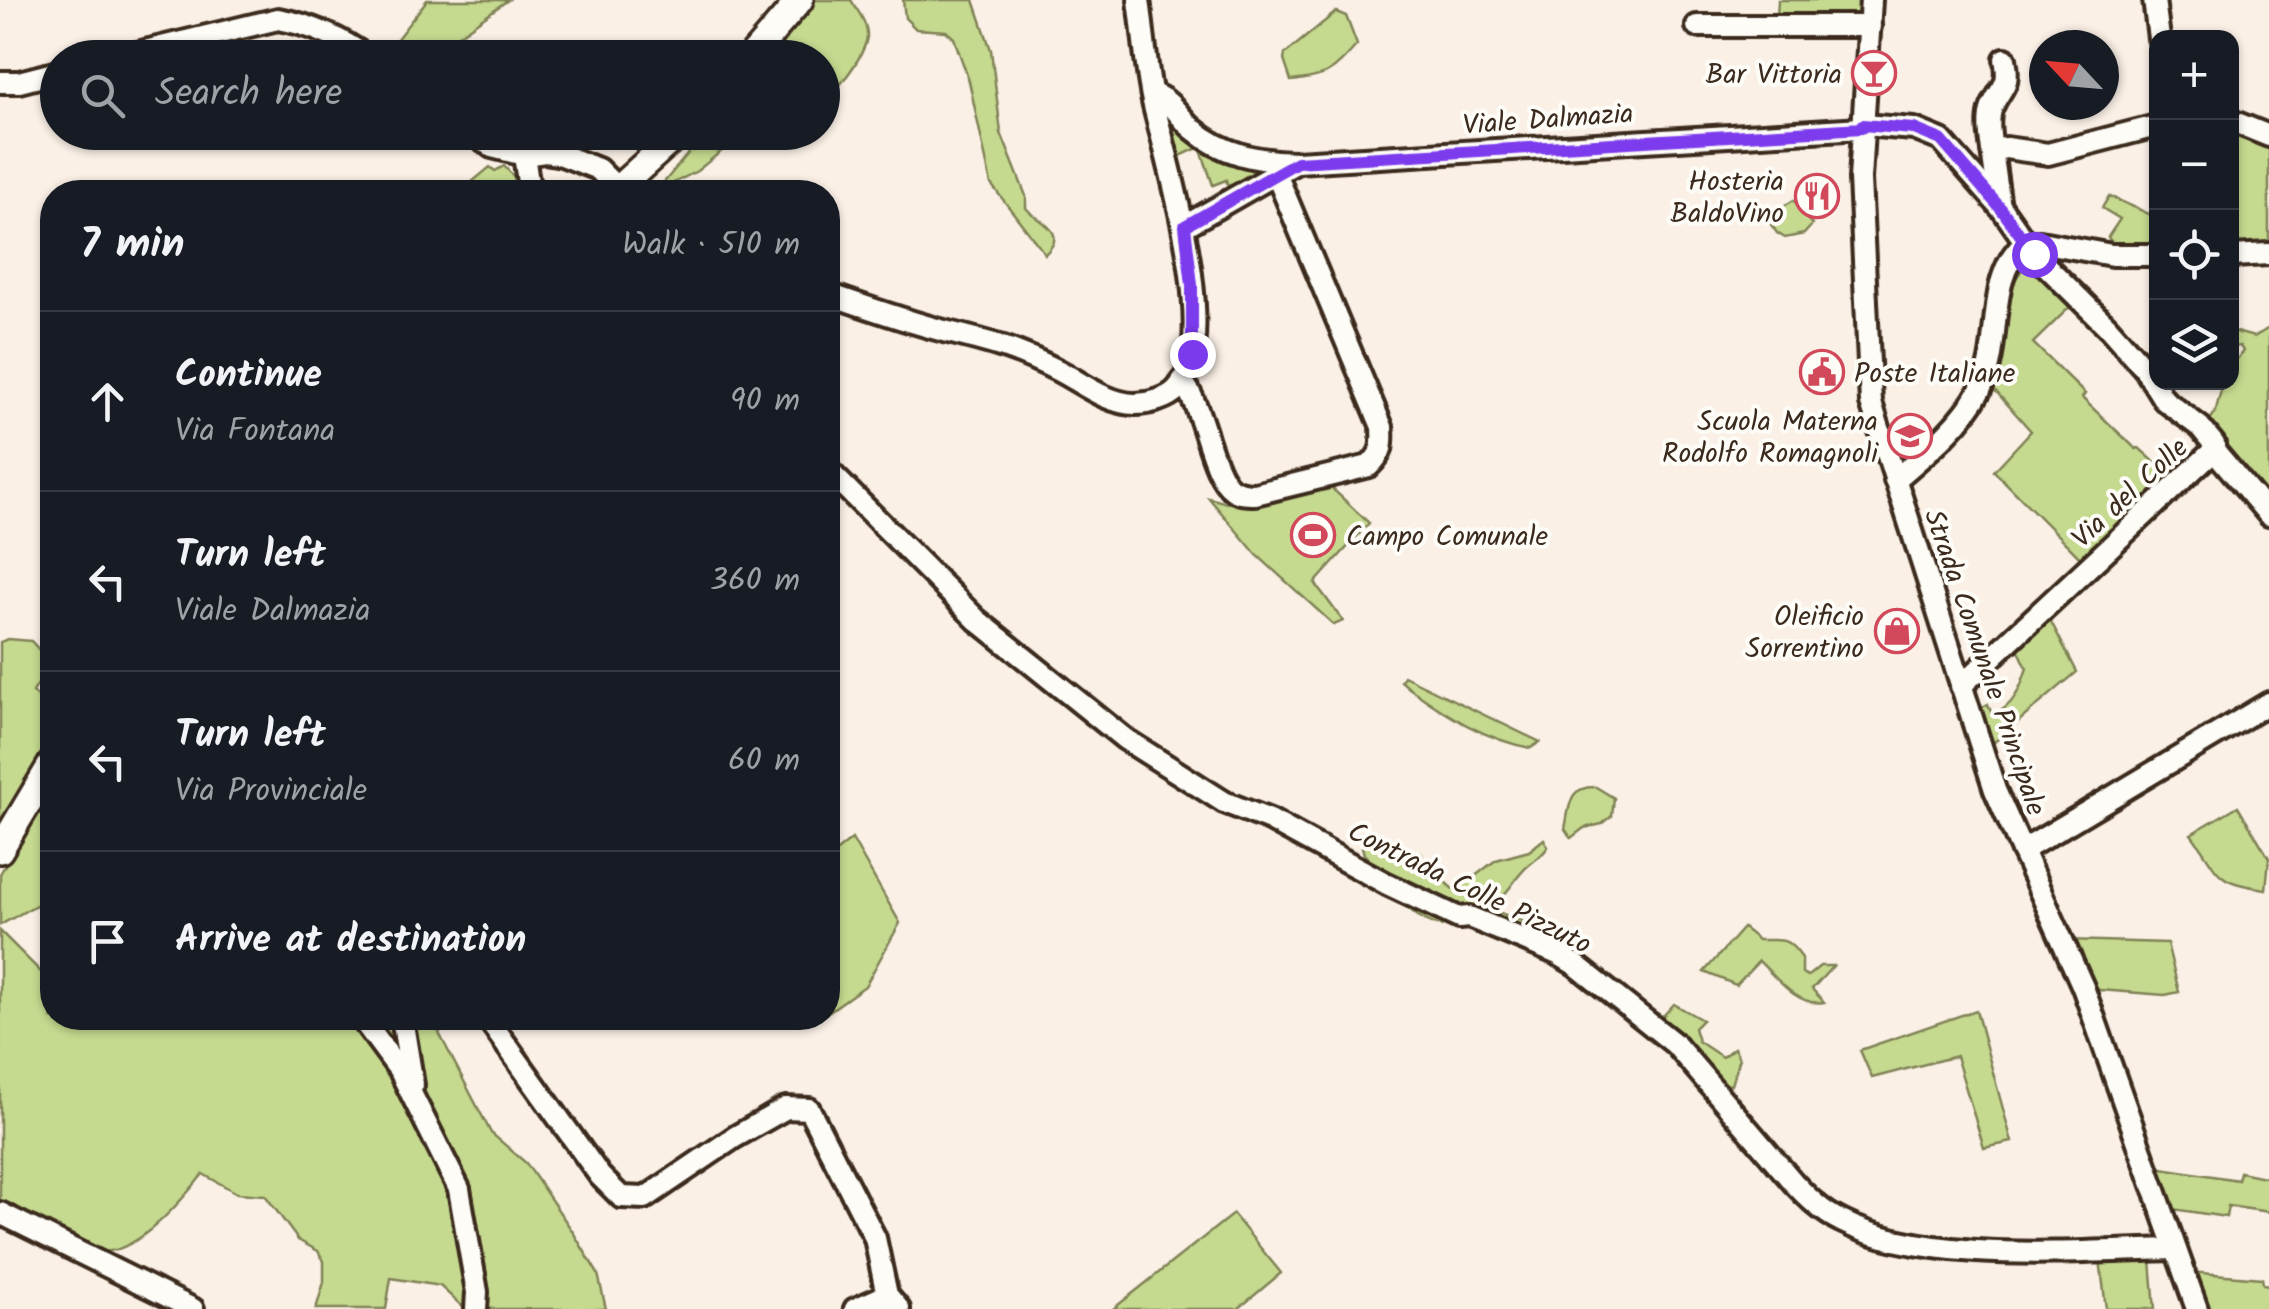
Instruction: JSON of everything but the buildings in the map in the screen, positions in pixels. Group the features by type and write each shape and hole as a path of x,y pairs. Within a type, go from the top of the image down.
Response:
{"main road":[{"path":"766,40 800,0"},
{"path":"629,180 661,150"},
{"path":"0,850 40,783"}],"street":[{"path":"292,0 298,22"},
{"path":"840,298 1024,353 1107,398 1132,404 1166,396 1182,381 1192,354 1194,333 1185,226 1152,94 1139,0"},
{"name":"Strada Comunale Principale","path":"1871,0 1862,126 1862,268 1871,398 1995,790 2083,987 2197,1309"},
{"path":"2154,0 2158,30"},
{"path":"185,40 278,19 298,22 344,40"},
{"path":"1696,26 1870,26"},
{"path":"2000,207 1990,119 2006,83 2005,60"},
{"path":"0,82 40,77"},
{"name":"Viale Dalmazia","path":"1152,94 1164,99 1190,127 1220,147 1255,159 1297,162 1862,126 1914,129 1941,140 2000,207"},
{"path":"2239,124 2269,136"},
{"path":"1992,150 2048,154 2149,128"},
{"path":"506,150 524,155 562,154 598,169 608,180"},
{"path":"524,155 528,180"},
{"path":"1185,226 1297,162"},
{"path":"1182,381 1196,402 1222,478 1242,494 1369,466 1379,456 1384,445 1382,426 1277,176"},
{"name":"Via del Colle","path":"1961,686 2214,450 2200,427 2164,400 2145,369 2108,326 2024,243 2000,207"},
{"path":"1895,480 1953,429 1982,387 2000,286 2011,258 2024,243 2040,242 2112,255 2149,255"},
{"path":"2239,256 2269,254"},
{"path":"2214,450 2269,514"},
{"name":"Contrada Colle Pizzuto","path":"840,482 977,620 1125,739 1224,802 1270,820 1387,884 1459,918 1469,917 1558,954 1576,965 1675,1044 1811,1201 1840,1221 1871,1234 1908,1242 1992,1252 2174,1249"},
{"path":"2022,851 2269,703"},
{"path":"370,1030 400,1071 458,1189 478,1292 476,1309"},
{"path":"404,1030 419,1110"},
{"path":"496,1030 600,1176 621,1197 644,1198 786,1108 809,1109 875,1238 893,1302 855,1309"},
{"path":"0,1213 193,1309"}],"green space":[{"path":"427,0 508,0 451,40 396,40"},
{"path":"813,0 851,0 862,17 867,37 862,52 840,84 840,40 781,40"},
{"path":"903,0 974,0 991,50 1001,133 1026,196 1026,208 1053,233 1052,246 1045,254 991,184 969,81 954,38 946,31 916,29 905,18"},
{"path":"1778,0 1863,0 1862,20 1777,18"},
{"path":"1336,12 1346,16 1357,45 1328,72 1291,81 1285,54"},
{"path":"1173,122 1201,147 1201,148 1217,158 1257,171 1259,178 1218,197 1229,189 1226,180 1213,185 1200,147 1178,157 1169,123"},
{"path":"2239,131 2269,140 2269,246 2239,250"},
{"path":"691,150 723,150 697,171 679,180 666,180"},
{"path":"504,166 517,180 474,180 490,167 495,171"},
{"path":"2109,196 2149,214 2149,250 2116,249 2108,237 2120,219 2102,208"},
{"path":"1794,200 1812,225 1804,234 1785,238 1770,223 1774,212"},
{"path":"2032,256 2077,300 2033,343 2085,394 2082,398 2175,480 2086,564 1994,471 2031,431 1992,387 2004,346 2011,285"},
{"path":"2269,328 2269,513 2203,429 2215,413 2221,390 2239,390 2239,356 2243,351 2239,333 2254,337"},
{"name":"Campo Comunale","path":"1323,480 1369,523 1315,583 1343,621 1334,625 1257,555 1209,498 1227,503"},
{"path":"2047,614 2077,672 1986,749 1975,711 1988,704 1992,715 2011,702 2027,668 2016,644"},
{"path":"31,641 40,651 40,681 33,692 40,699 40,764 0,829 0,642"},
{"path":"1404,676 1540,742 1531,748 1482,733 1409,688 1401,681"},
{"path":"1596,787 1614,798 1612,816 1571,838 1565,829 1572,799 1580,790"},
{"path":"40,803 40,903 0,925 0,874"},
{"path":"2238,806 2269,858 2266,889 2236,883 2220,874 2191,834"},
{"path":"1371,836 1376,836 1404,862 1421,852 1426,866 1453,889 1496,860 1529,851 1544,839 1546,850 1501,898 1487,907 1560,938 1580,956 1452,919 1443,926 1430,923 1398,898 1364,854 1362,847"},
{"path":"852,839 900,923 865,986 840,1004 840,848"},
{"path":"1743,928 1758,940 1783,941 1792,946 1802,958 1802,973 1808,976 1820,966 1833,966 1812,989 1824,1002 1796,996 1759,961 1736,985 1704,972"},
{"path":"0,931 40,971 40,1030 441,1030 439,1033 491,1133 526,1163 598,1274 606,1309 465,1309 440,1286 391,1278 386,1309 316,1309 324,1282 324,1261 318,1251 298,1240 265,1195 237,1193 203,1174 157,1224 113,1250 99,1251 76,1243 0,1202"},
{"path":"2066,940 2167,943 2179,992 2165,995 2086,989"},
{"path":"1624,997 1663,1016 1674,1004 1702,1020 1694,1028 1698,1041 1722,1057 1734,1048 1739,1058 1731,1085 1724,1084 1721,1089"},
{"path":"1976,1010 2012,1142 1984,1148 1956,1056 1872,1078 1860,1050"},
{"path":"2155,1167 2238,1180 2240,1172 2269,1178 2269,1212 2228,1206 2226,1217 2166,1208"},
{"path":"1233,1214 1281,1273 1238,1309 1113,1309"},
{"path":"2100,1259 2151,1260 2155,1309 2106,1309"},
{"path":"2189,1272 2262,1278 2263,1284 2269,1285 2269,1309 2203,1309"}],"place":[{"name":"Bar Vittoria","path":"1874,73"},
{"name":"Hosteria BaldoVino","path":"1817,196"},
{"name":"Poste Italiane","path":"1822,372"},
{"name":"Scuola Materna Rodolfo Romagnoli","path":"1910,436"},
{"name":"Campo Comunale","path":"1313,535"},
{"name":"Oleificio Sorrentino","path":"1897,631"}],"route":[{"path":"1192,354 1192,285 1185,226 1297,162 1862,125 1914,129 1944,142 2034,254"}]}
